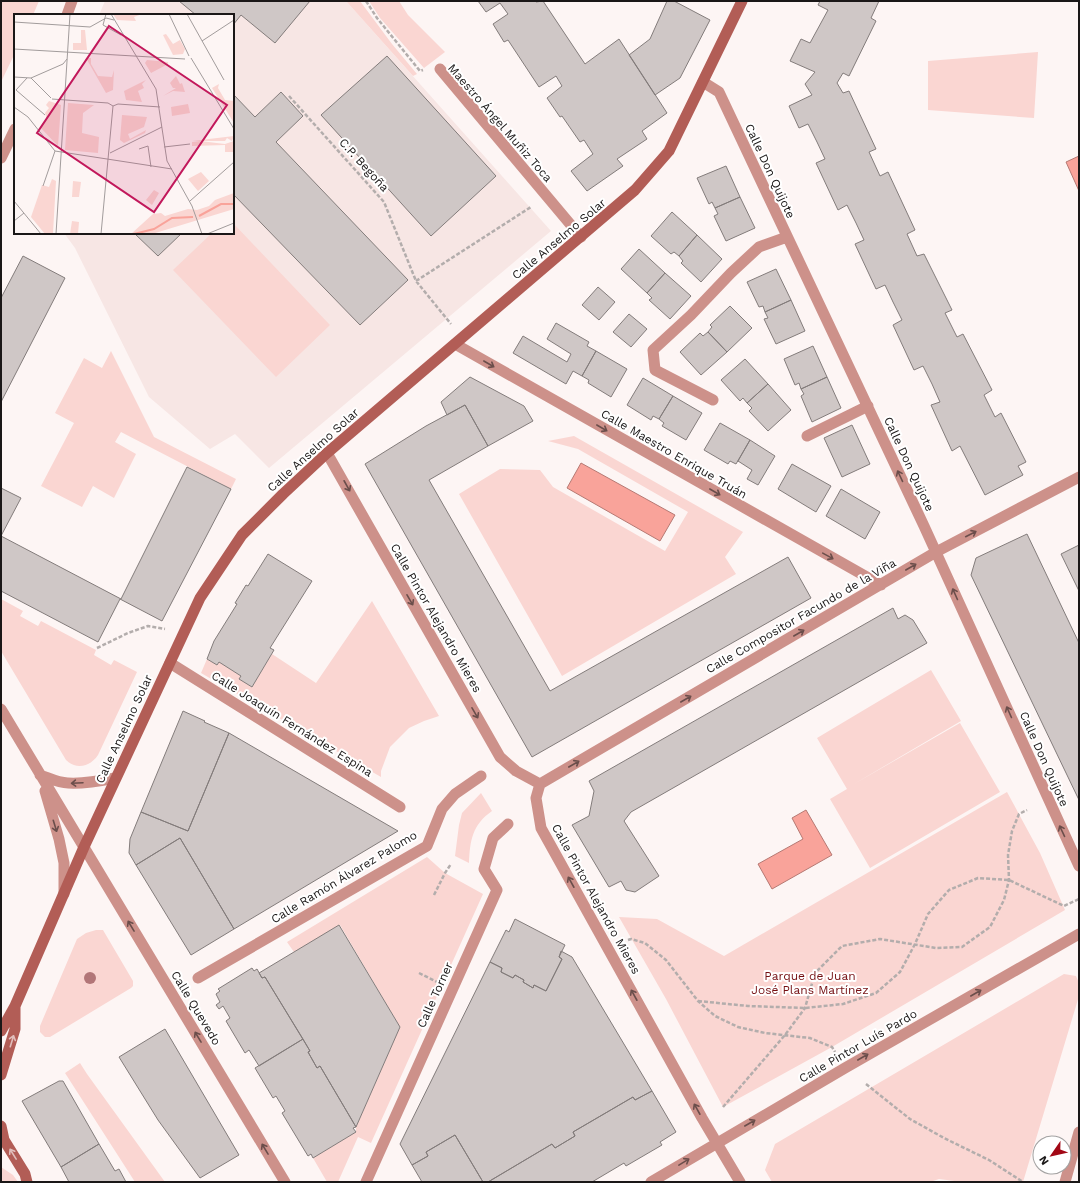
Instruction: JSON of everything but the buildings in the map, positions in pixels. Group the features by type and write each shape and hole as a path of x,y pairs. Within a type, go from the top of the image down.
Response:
{"main road":[{"name":"Calle Anselmo Solar","path":"1,1031 15,1006 115,778 200,598 242,535 327,453 635,190 669,151 742,1"},
{"name":"Calle Anselmo Solar","path":"1,1075 15,1029 15,1006"},
{"path":"1,1126 4,1140 25,1174 27,1182"}],"street":[{"path":"67,14 72,1"},
{"name":"Maestro Ángel Muñiz Toca","path":"440,69 581,237"},
{"name":"Calle Don Quijote","path":"703,82 719,92 936,552 1079,866"},
{"path":"1,158 14,131"},
{"path":"712,400 655,370 652,350 691,315 731,273 759,247 787,237"},
{"name":"Calle Maestro Enrique Truán","path":"455,344 881,585"},
{"path":"807,436 868,406"},
{"name":"Calle Pintor Alejandro Mieres","path":"327,453 500,757 516,771 540,784 536,798 541,828 740,1182"},
{"name":"Calle Compositor Facundo de la Viña","path":"540,784 936,552 1079,477"},
{"name":"Calle Joaquín Fernández Espina","path":"170,663 400,807"},
{"path":"1,709 40,775 59,839 64,863 64,894"},
{"path":"40,775 67,783 93,782 115,778"},
{"name":"Calle Quevedo","path":"40,775 285,1182"},
{"name":"Calle Ramón Álvarez Palomo","path":"198,978 427,846 442,809 455,794 481,776"},
{"name":"Calle Torner","path":"366,1182 497,890 484,869 493,838 508,824"},
{"name":"Calle Pintor Luís Pardo","path":"651,1182 845,1068 1079,934"},
{"path":"1065,1182 1079,1132"}],"path":[{"name":"Maestro Ángel Muñiz Toca","path":"366,1 377,18 420,71 440,69"},
{"name":"C.P. Begoña","path":"289,96 384,202 416,281 452,324"},
{"path":"416,281 546,196"},
{"path":"98,648 128,633 148,626 166,629"},
{"path":"723,1107 785,1035 805,1008 815,973 842,946 880,939 936,948 962,947 990,927 1004,900 1009,880 1008,855 1012,831 1019,814 1027,810"},
{"path":"434,895 451,864"},
{"path":"698,1001 748,1006 805,1008 843,1004 876,993 900,972 915,944 928,914 949,890 978,878 1009,880 1064,906 1079,899"},
{"path":"628,940 631,939 645,943 666,960 698,1001 715,1016 738,1027 765,1034 810,1038 832,1047 835,1052"},
{"path":"866,1084 910,1119 944,1138 989,1160 1023,1182"}],"shaded area":[{"path":"105,1 346,1 551,231 269,468 235,434 210,449 149,397 75,248 65,234 234,234 234,14 99,14"},
{"path":"1079,156 1079,191 1066,162"},
{"path":"581,463 675,515 660,541 567,488"},
{"path":"806,810 832,855 772,889 758,864 803,839 792,818"}],"green space":[{"path":"1,1 39,1 33,14 14,14 14,55 1,82"},
{"path":"346,1 360,1 392,44 417,74 413,76"},
{"path":"369,1 399,1 408,15 445,52 424,68 380,18"},
{"path":"1038,52 1034,118 928,110 928,61"},
{"path":"234,224 330,325 276,377 173,270 211,234 234,234"},
{"path":"111,351 154,437 236,479 231,489 121,432 115,442 136,454 114,498 93,486 82,507 41,486 74,423 55,413 84,358 102,368"},
{"path":"574,436 743,532 725,557 736,574 562,676 459,494 500,469 540,470 553,487 665,551 688,512 578,449 548,441"},
{"path":"1,599 23,611 20,616 38,626 41,621 96,650 94,655 111,665 114,660 137,672 98,755 91,762 83,766 78,766 66,760 1,651"},
{"path":"372,601 439,716 409,728 390,747 381,771 381,777 201,673 207,659 217,665 219,662 241,676 239,679 252,687 272,654 316,683"},
{"path":"931,670 961,721 854,784 960,723 1000,792 870,868 830,799 847,789 817,738"},
{"name":"Parque de Juan José Plans Martínez","path":"1007,792 1040,853 1065,910 832,1047 723,1107 666,999 619,917 657,919 724,956"},
{"path":"481,793 492,811 480,822 473,834 469,863 455,856 459,825 462,813"},
{"path":"427,857 445,873 483,894 371,1143 358,1137 338,1182 327,1182 313,1158 356,1132 356,1127 400,1027 340,925 294,952 287,942"},
{"path":"96,930 103,930 133,981 133,986 50,1037 45,1037 40,1032 40,1026 77,939 86,933"},
{"path":"1064,974 1076,976 1079,983 1079,996 1037,1135 1032,1135 1032,1152 1023,1182 962,1182 939,1179 930,1182 772,1182 765,1170 775,1144"},
{"path":"80,1063 165,1182 135,1182 65,1073"},
{"path":"1,1167 13,1175 18,1182 1,1182"}]}
